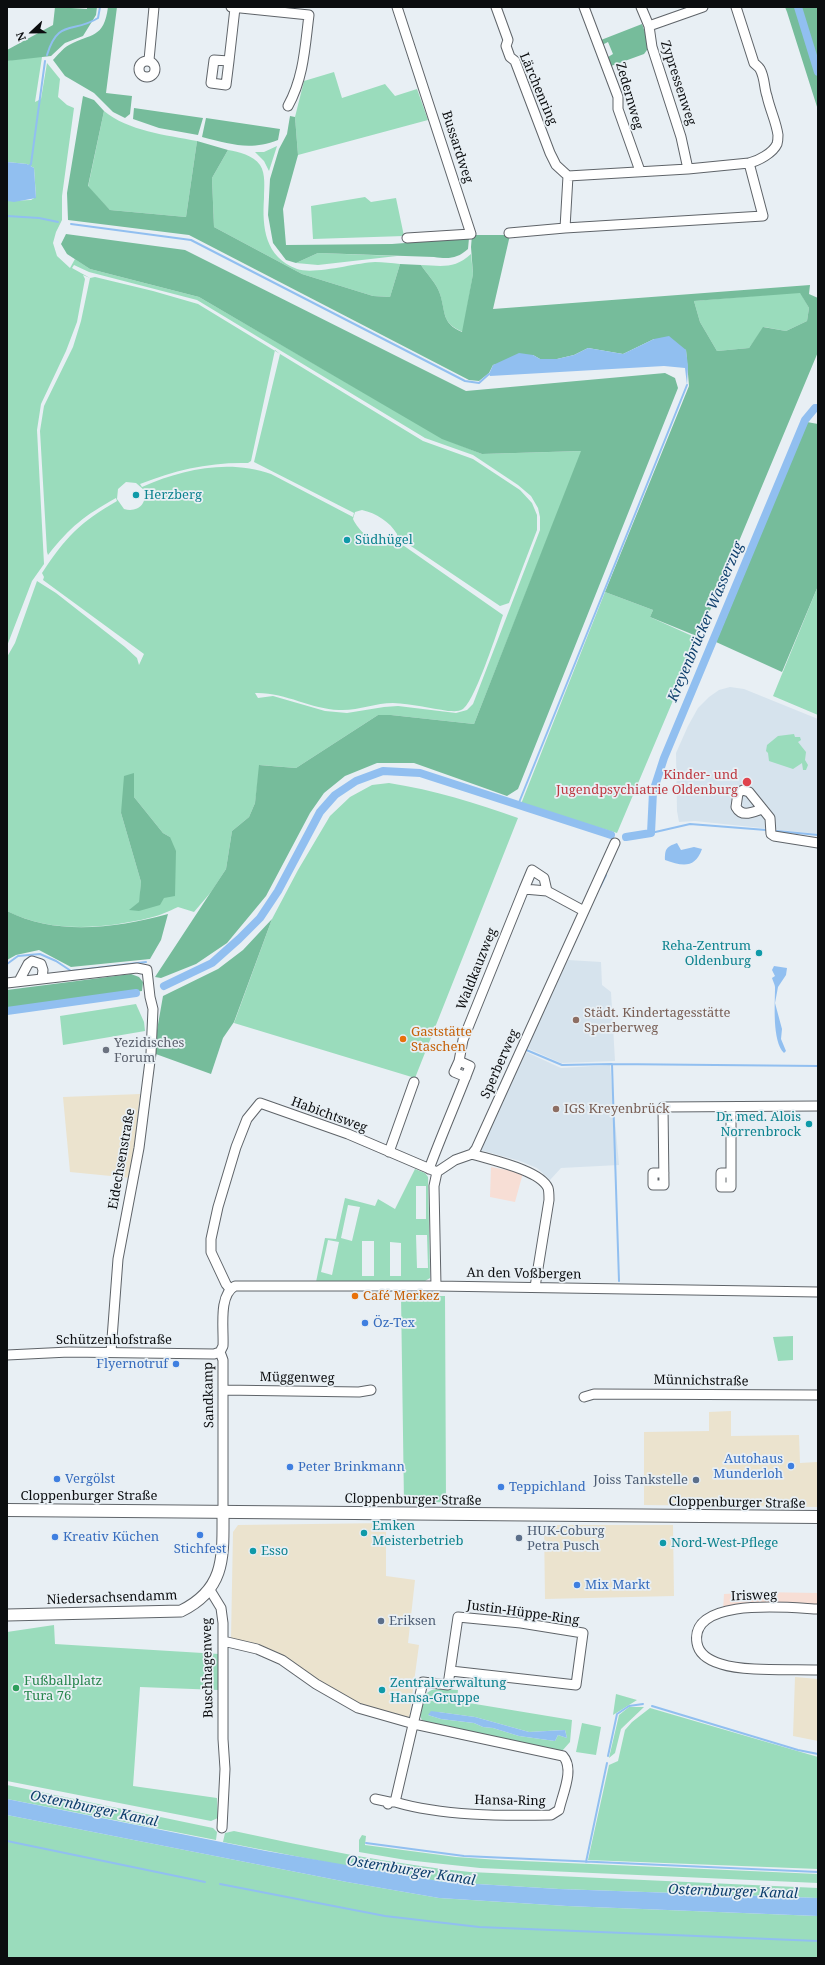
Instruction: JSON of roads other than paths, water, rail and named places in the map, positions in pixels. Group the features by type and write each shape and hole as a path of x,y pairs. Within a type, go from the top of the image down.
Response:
{"main road":[{"name":"Cloppenburger Straße","path":"7,1510 818,1517"}],"street":[{"path":"149,60 154,7"},
{"name":"Bussardweg","path":"397,7 471,234 407,238"},
{"name":"Lärchenring","path":"496,7 508,40 506,46 510,57 515,62 550,153 556,165 568,176"},
{"name":"Zedernweg","path":"584,7 618,97 618,109 640,171"},
{"name":"Zypressenweg","path":"641,7 649,26 652,47 681,137 688,169"},
{"path":"649,26 703,7"},
{"path":"566,228 568,176 688,169 749,163 754,162 772,150 777,144 778,137 760,68 754,63 736,7"},
{"path":"229,61 233,8 258,8 309,15 302,72 297,90 288,106"},
{"path":"509,233 763,216 749,163"},
{"path":"762,809 770,818 771,834 774,836 818,843"},
{"name":"Sperberweg","path":"472,1154 615,844"},
{"name":"Waldkauzweg","path":"433,1171 470,1066 459,1061 466,1032 532,870 544,878 546,891"},
{"path":"524,889 546,891 584,911"},
{"path":"7,983 42,978 43,970 41,964 32,961 28,964 19,981"},
{"name":"Eidechsenstraße","path":"42,978 137,968 147,970 153,1009 151,1053 139,1148 118,1259 111,1352"},
{"path":"389,1152 414,1082"},
{"name":"Habichtsweg","path":"230,1289 226,1284 211,1252 211,1239 218,1207 236,1147 247,1119 260,1104 348,1134 433,1171"},
{"path":"664,1173 664,1107 818,1106"},
{"path":"731,1107 731,1173"},
{"path":"436,1286 433,1171 455,1160 472,1154 529,1172 541,1178 548,1188 549,1200 536,1287"},
{"name":"An den Voßbergen","path":"230,1289 242,1285 536,1287 818,1292"},
{"name":"Sandkamp","path":"223,1512 223,1360 220,1352 223,1346 224,1300 230,1289"},
{"name":"Schützenhofstraße","path":"7,1355 111,1352 214,1354 220,1352"},
{"name":"Müggenweg","path":"223,1390 359,1392 371,1390"},
{"name":"Münnichstraße","path":"584,1397 594,1394 649,1393 818,1395"},
{"path":"210,1590 215,1582 222,1562 223,1512"},
{"name":"Niedersachsendamm","path":"7,1614 174,1612 181,1611 194,1604 210,1590"},
{"name":"Buschhagenweg","path":"210,1590 221,1608 223,1641 223,1739 225,1769 222,1828"},
{"name":"Irisweg","path":"818,1609 739,1608 723,1611 706,1620 699,1629 697,1644 701,1652 709,1660 736,1668 818,1670"},
{"name":"Justin-Hüppe-Ring","path":"414,1724 423,1682 448,1685 458,1617 520,1623 584,1633 576,1685 451,1671"},
{"name":"Hansa-Ring","path":"223,1641 257,1649 282,1660 316,1684 358,1708 414,1724 563,1756 568,1761 568,1770 558,1810 551,1815 476,1814 408,1806 375,1799"},
{"path":"390,1803 414,1724"}],"water":[{"path":"7,162 27,164 34,168 36,198 14,202 7,201"},
{"path":"669,336 686,350 688,366 687,385 685,368 664,366 490,376 489,374 493,365 519,353 533,355 540,359 557,359 574,355 588,348 623,354 654,339"},
{"path":"677,843 681,850 694,847 702,849 696,860 692,863 677,864 665,860 665,853 667,849"},
{"path":"774,966 787,968 786,975 778,987 775,1003 775,987 772,978 775,976 772,970"},
{"path":"775,1003 782,1029 781,1039 786,1051 784,1053 780,1047 776,1031"},
{"path":"431,1711 475,1717 529,1732 565,1730 567,1738 558,1735 555,1741 519,1736 493,1728 483,1727 474,1723 441,1719 428,1715"},
{"path":"7,1799 266,1851 444,1882 559,1889 818,1898 818,1916 567,1906 439,1898 347,1882 7,1815"}],"waterway":[{"path":"47,55 51,43 61,31 89,23 98,18 100,7"},
{"path":"798,7 818,72"},
{"path":"27,168 31,164 45,61"},
{"path":"7,216 39,218 58,222"},
{"path":"71,224 191,240 465,381 479,383 489,374"},
{"path":"518,805 687,385"},
{"name":"Kreyenbrücker Wasserzug","path":"626,837 651,833 653,792 664,758 805,420 815,408 818,408"},
{"name":"Kreyenbrücker Wasserzug","path":"164,986 212,963 239,939 260,918 278,891 320,812 335,795 356,781 383,771 420,773 611,835"},
{"path":"651,833 690,824 766,830"},
{"path":"777,831 818,835"},
{"path":"600,887 606,875"},
{"path":"7,964 18,956 40,954 56,961 71,971 146,962"},
{"name":"Kreyenbrücker Wasserzug","path":"7,1011 136,993"},
{"path":"524,1049 562,1065 612,1064 619,1281"},
{"path":"612,1064 818,1066"},
{"path":"608,1756 617,1714 629,1706 643,1704"},
{"path":"652,1706 798,1750 818,1754"},
{"path":"586,1862 607,1763"},
{"path":"7,1841 205,1882"},
{"path":"366,1843 464,1856 818,1872"},
{"path":"220,1884 385,1916 479,1927 818,1941"}],"place":[{"name":"Herzberg","path":"136,495"},
{"name":"Südhügel","path":"347,540"},
{"name":"Kinder- und Jugendpsychiatrie Oldenburg","path":"747,782"},
{"name":"Reha-Zentrum Oldenburg","path":"759,953"},
{"name":"Städt. Kindertagesstätte Sperberweg","path":"576,1020"},
{"name":"Gaststätte Staschen","path":"403,1039"},
{"name":"Yezidisches Forum","path":"106,1050"},
{"name":"IGS Kreyenbrück","path":"556,1109"},
{"name":"Dr. med. Alois Norrenbrock","path":"809,1124"},
{"name":"Café Merkez","path":"355,1296"},
{"name":"Öz-Tex","path":"365,1323"},
{"name":"Flyernotruf","path":"176,1364"},
{"name":"Autohaus Munderloh","path":"791,1466"},
{"name":"Peter Brinkmann","path":"290,1467"},
{"name":"Vergölst","path":"57,1479"},
{"name":"Joiss Tankstelle","path":"696,1480"},
{"name":"Teppichland","path":"501,1487"},
{"name":"Emken Meisterbetrieb","path":"364,1533"},
{"name":"Stichfest","path":"200,1535"},
{"name":"Kreativ Küchen","path":"55,1537"},
{"name":"HUK-Coburg Petra Pusch","path":"519,1538"},
{"name":"Nord-West-Pflege","path":"663,1543"},
{"name":"Esso","path":"253,1551"},
{"name":"Mix Markt","path":"577,1585"},
{"name":"Eriksen","path":"381,1621"},
{"name":"Fußballplatz Tura 76","path":"16,1688"},
{"name":"Zentralverwaltung Hansa-Gruppe","path":"382,1690"}],"water label":[{"name":"Osternburger Kanal","path":"94,1809"},
{"name":"Osternburger Kanal","path":"411,1871"},
{"name":"Osternburger Kanal","path":"733,1892"}]}
